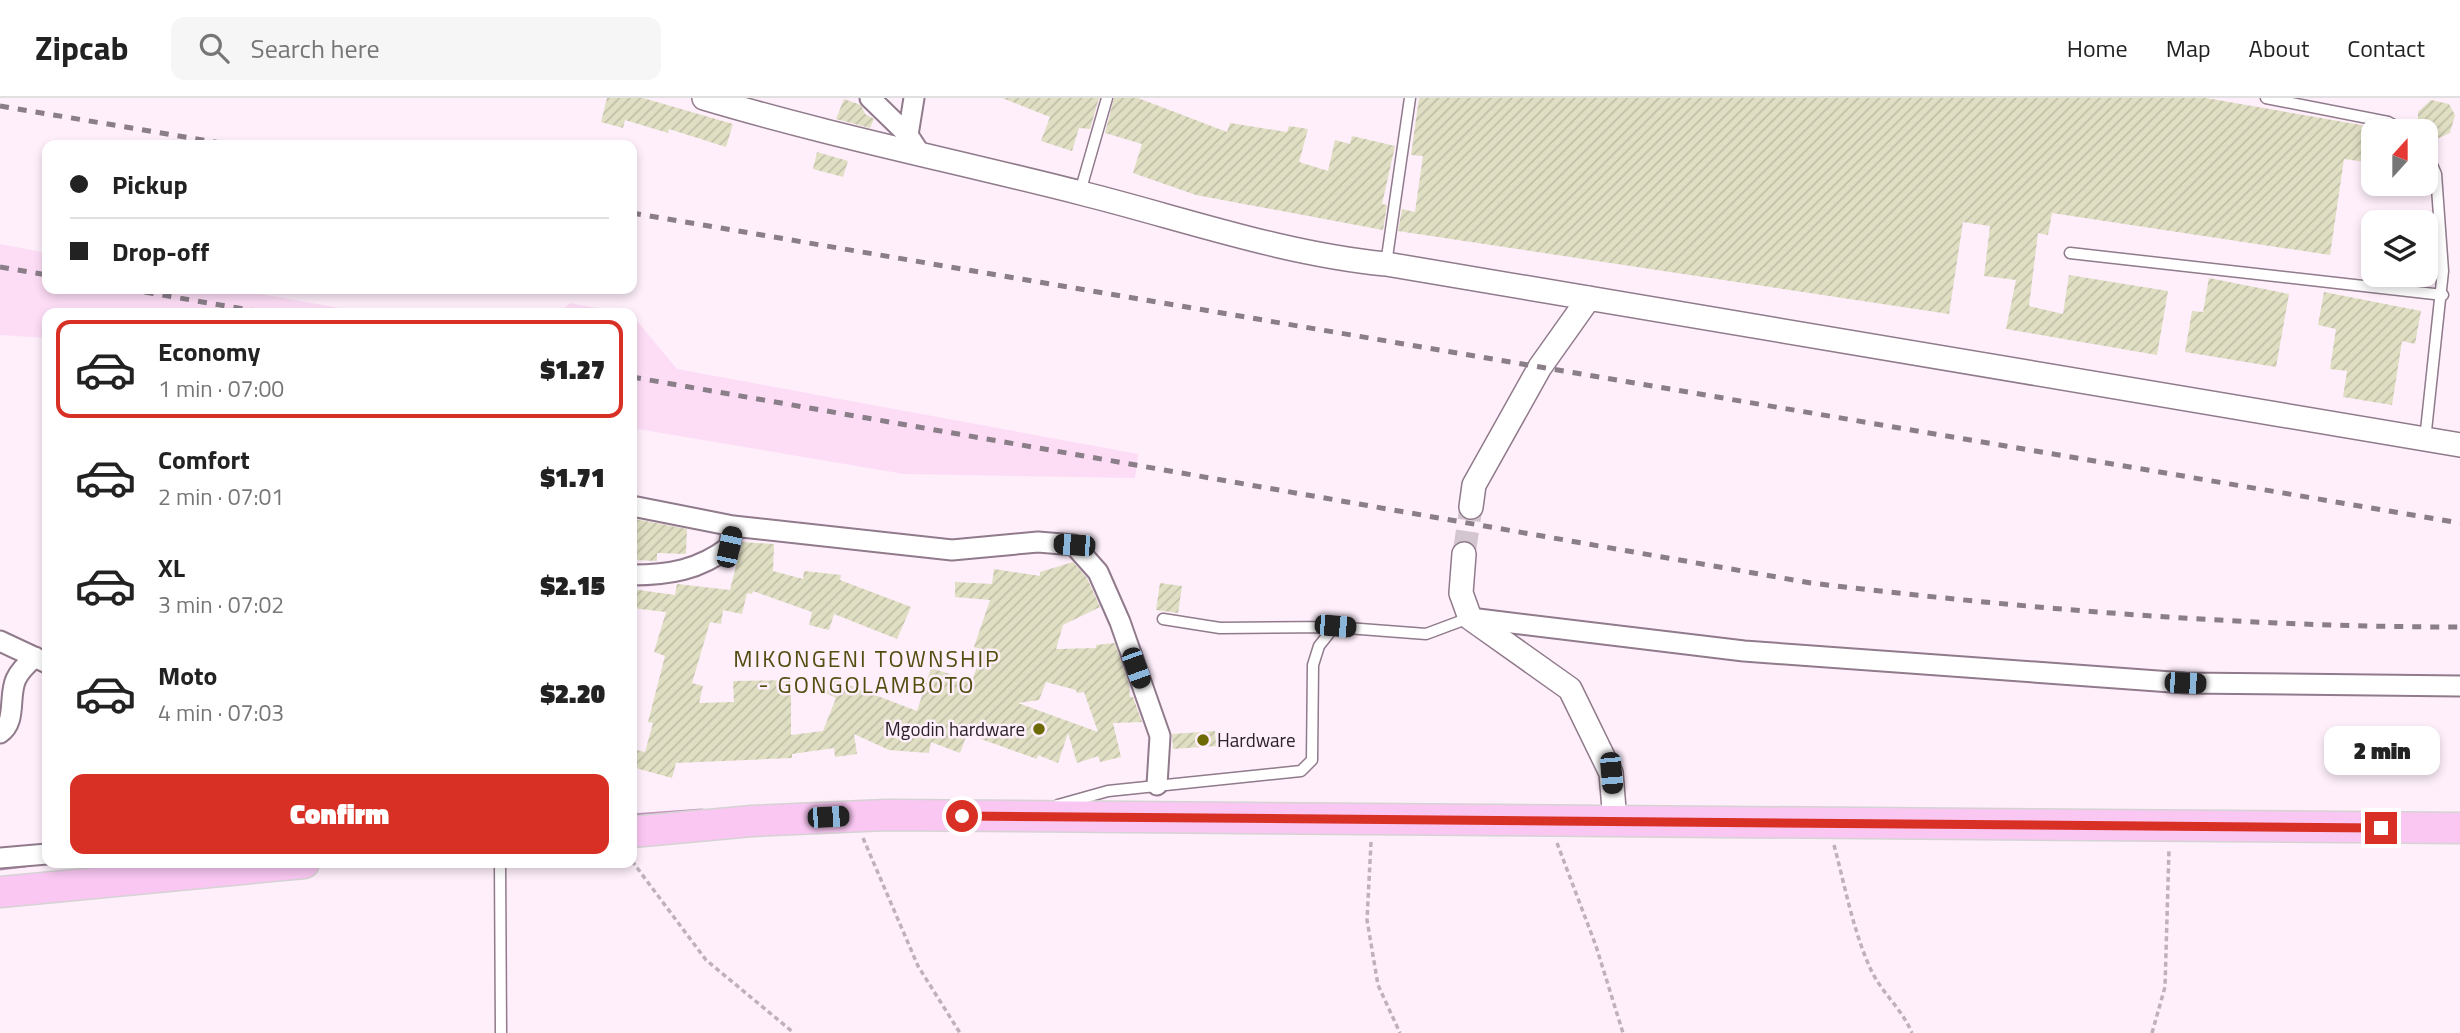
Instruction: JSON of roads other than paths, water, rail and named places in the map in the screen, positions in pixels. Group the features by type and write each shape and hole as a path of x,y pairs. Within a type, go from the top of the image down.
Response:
{"main road":[{"path":"637,832 853,816 2460,828"},
{"path":"0,892 220,868"}],"street":[{"path":"704,98 785,122 1080,192 1331,259 1385,264 2425,442 2460,445"},
{"path":"870,98 908,135 921,155"},
{"path":"908,135 914,98"},
{"path":"1471,507 1474,485 1534,379 1589,298"},
{"path":"637,507 733,526 952,550 1038,542 1074,545 1098,572 1120,622 1160,736 1157,785"},
{"path":"637,575 673,574 698,566 729,547 733,526"},
{"path":"1464,554 1461,593 1470,618 1570,689 1611,773 1615,821"},
{"path":"1470,618 1744,651 2171,682 2298,687 2460,686"},
{"path":"0,641 41,660 16,678 10,719 6,729 0,733"},
{"path":"0,858 42,854"}],"lane":[{"path":"1080,192 1107,98"},
{"path":"1385,264 1410,98"},
{"path":"2266,98 2373,119"},
{"path":"2425,442 2443,295 2437,196"},
{"path":"2070,253 2443,295"},
{"path":"1163,619 1220,628 1335,626 1426,634 1470,618"},
{"path":"1013,818 1108,791 1301,771 1308,767 1312,760 1313,666 1319,646 1335,626"},
{"path":"500,868 501,1033"}],"waterway":[{"path":"637,816 702,811"},
{"path":"0,868 25,865"}],"tunnel":[{"path":"1464,554 1471,507"}],"railway":[{"path":"0,106 203,140"},
{"path":"637,214 2460,523"},
{"path":"0,267 42,274"},
{"path":"156,294 238,308"},
{"path":"637,378 1811,583 2135,615 2297,624 2460,627"}],"place":[{"name":"Mgodin hardware","path":"1039,729"},
{"name":"Hardware","path":"1203,740"}],"district":[{"name":"MIKONGENI TOWNSHIP - GONGOLAMBOTO","path":"867,672"}]}
